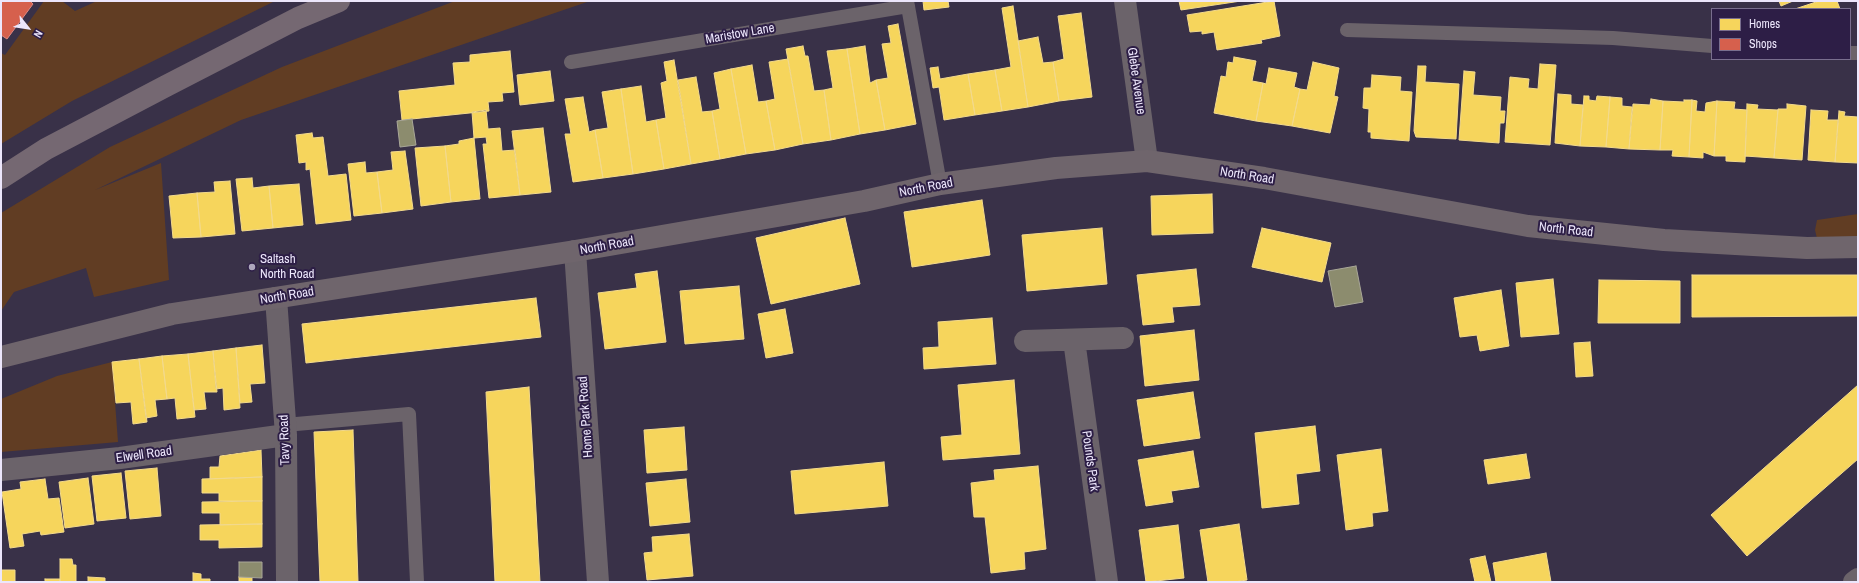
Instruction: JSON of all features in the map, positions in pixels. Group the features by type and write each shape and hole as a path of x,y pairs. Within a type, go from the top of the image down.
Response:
{"highway":[{"path":"1,178 46,149 166,86 298,18 339,1"}],"main road":[{"name":"North Road","path":"1,357 172,314 575,251 864,201 940,184 1056,168 1147,161 1264,178 1528,226 1664,240 1806,248 1858,247"}],"street":[{"name":"Glebe Avenue","path":"1124,1 1147,161"},
{"name":"Home Park Road","path":"575,251 598,582"},
{"name":"Tavy Road","path":"276,298 285,430 287,582"},
{"path":"1025,342 1123,338"},
{"name":"Pounds Park","path":"1074,340 1106,582"},
{"name":"Elwell Road","path":"1,470 120,458 285,430"},
{"path":"1854,582 1858,579"}],"lane":[{"name":"Maristow Lane","path":"572,62 907,3 940,184"},
{"path":"1347,30 1613,38 1711,46"},
{"path":"285,430 409,414 417,582"}],"shaded area":[{"path":"44,1 62,1 75,11 97,1 275,1 72,101 1,144 1,53 5,55"},
{"path":"455,1 590,1 241,120 95,190 161,163 169,280 94,297 86,268 14,292 1,311 1,213 110,147 282,67"},
{"path":"1858,214 1858,247 1819,247 1815,230 1817,220"},
{"path":"112,362 118,442 1,452 1,399 57,376"}],"building: Homes":[{"path":"923,1 948,1 949,7 924,10"},
{"path":"1179,1 1241,1 1181,10"},
{"path":"1274,1 1280,36 1261,40 1262,43 1217,50 1214,32 1202,34 1202,31 1190,32 1187,15"},
{"path":"1779,1 1793,1 1781,6"},
{"path":"1819,1 1837,1 1840,8 1798,8"},
{"path":"1013,6 1028,107 1002,111 995,70 1011,67 1002,8"},
{"path":"1081,13 1092,97 1059,101 1053,62 1064,59 1058,16"},
{"path":"898,24 916,124 885,130 876,80 888,78 882,44 891,43 888,26"},
{"path":"1038,37 1043,63 1053,62 1059,101 1028,107 1018,41"},
{"path":"803,46 805,56 808,56 814,91 824,90 831,140 803,144 786,49"},
{"path":"865,46 870,83 876,80 885,130 860,134 847,49"},
{"path":"847,49 860,134 831,140 824,90 833,88 827,51"},
{"path":"510,51 514,92 502,93 503,101 488,102 489,111 402,120 399,91 455,85 453,63 470,62 470,55"},
{"path":"1234,57 1256,61 1252,81 1263,83 1256,121 1214,113 1221,76 1226,77 1228,62 1233,63"},
{"path":"788,59 803,144 775,150 766,101 775,99 769,62"},
{"path":"674,60 691,164 664,169 656,120 666,118 661,83 667,81 664,62"},
{"path":"1313,62 1339,68 1334,96 1338,97 1330,133 1292,126 1300,89 1307,90"},
{"path":"1540,64 1556,65 1550,145 1505,142 1510,77 1529,79 1528,88 1538,89"},
{"path":"752,65 758,102 766,101 775,150 746,154 731,69"},
{"path":"1418,66 1426,66 1425,82 1459,84 1456,139 1416,137 1414,131"},
{"path":"938,67 940,79 968,74 975,115 944,120 939,87 933,88 930,68"},
{"path":"1269,68 1297,73 1294,87 1300,89 1292,126 1256,121 1263,83 1266,84"},
{"path":"731,69 746,154 720,159 712,111 720,109 714,73"},
{"path":"995,70 1002,111 975,115 968,74"},
{"path":"550,71 554,101 520,105 517,75"},
{"path":"1464,71 1475,72 1473,95 1501,97 1500,111 1505,111 1504,123 1500,123 1499,143 1459,140"},
{"path":"1372,75 1401,77 1400,91 1412,92 1409,141 1371,138 1371,132 1368,132 1369,109 1363,108 1364,88 1371,88"},
{"path":"696,77 702,112 712,111 720,159 691,164 678,80"},
{"path":"641,86 646,122 656,120 664,169 633,174 621,89"},
{"path":"621,89 633,174 603,178 595,130 608,128 602,92"},
{"path":"1558,94 1571,95 1571,104 1583,105 1580,146 1555,143"},
{"path":"1584,96 1589,96 1589,100 1596,101 1597,96 1610,97 1606,147 1580,146"},
{"path":"583,97 589,132 595,130 603,178 573,182 565,134 571,134 565,99"},
{"path":"1610,97 1622,98 1622,106 1632,107 1629,149 1606,147"},
{"path":"1651,99 1663,101 1660,150 1629,149 1633,104 1650,105"},
{"path":"1684,100 1692,100 1689,157 1672,156 1673,150 1660,150 1663,101 1684,102"},
{"path":"1692,100 1697,101 1696,111 1705,112 1706,103 1717,101 1714,156 1703,152 1703,158 1689,157"},
{"path":"1717,101 1735,102 1734,109 1747,110 1745,162 1726,161 1726,156 1714,156"},
{"path":"1747,104 1758,105 1757,109 1778,110 1774,158 1745,156"},
{"path":"1787,104 1806,106 1802,160 1774,158 1778,109 1787,109"},
{"path":"486,110 488,129 500,128 502,151 515,150 520,195 489,198 483,144 487,144 486,137 474,138 472,112"},
{"path":"1811,110 1828,111 1827,120 1838,120 1835,162 1808,160"},
{"path":"1839,111 1845,112 1844,116 1858,117 1858,163 1835,162"},
{"path":"543,128 551,192 520,195 512,131"},
{"path":"312,133 313,138 323,137 328,176 346,174 351,220 316,224 310,169 306,170 306,162 299,163 296,135"},
{"path":"474,138 480,199 451,202 445,146 459,144 459,141"},
{"path":"445,146 451,202 421,206 415,148"},
{"path":"405,151 413,209 382,213 377,172 393,170 391,152"},
{"path":"365,162 366,173 377,172 382,213 354,216 348,164"},
{"path":"252,178 253,188 269,186 273,228 242,231 236,179"},
{"path":"230,181 235,234 201,237 197,193 215,192 214,182"},
{"path":"299,184 303,225 273,228 269,186"},
{"path":"197,193 201,237 173,238 169,196"},
{"path":"1212,194 1213,233 1152,235 1151,196"},
{"path":"982,200 990,255 912,267 904,212"},
{"path":"845,218 860,284 771,304 756,238"},
{"path":"1102,228 1107,284 1027,291 1022,235"},
{"path":"1262,228 1331,243 1322,282 1252,267"},
{"path":"1196,269 1200,305 1172,307 1174,322 1143,325 1137,275"},
{"path":"657,271 666,342 605,349 598,293 637,288 635,274"},
{"path":"1692,275 1858,275 1858,316 1692,317"},
{"path":"1553,279 1559,334 1521,337 1516,283"},
{"path":"1599,280 1680,281 1680,323 1598,323"},
{"path":"739,286 744,339 685,344 680,291"},
{"path":"1501,290 1509,346 1480,351 1477,335 1460,337 1454,298"},
{"path":"536,298 541,337 306,363 302,324"},
{"path":"785,309 793,353 766,358 758,314"},
{"path":"992,318 996,364 924,369 923,348 939,347 938,322"},
{"path":"1194,330 1199,380 1145,386 1140,336"},
{"path":"1590,342 1593,376 1576,377 1574,343"},
{"path":"262,345 265,383 250,384 252,402 240,403 236,348"},
{"path":"236,348 240,408 224,410 223,388 216,389 213,351"},
{"path":"213,351 217,392 204,392 206,409 194,410 188,354"},
{"path":"188,354 195,417 177,419 175,398 167,399 162,356"},
{"path":"162,356 167,399 155,400 157,416 146,418 139,359"},
{"path":"139,359 147,422 133,424 131,402 116,403 112,362"},
{"path":"1014,380 1020,454 943,460 941,437 962,435 958,385"},
{"path":"1858,385 1858,459 1747,556 1711,515"},
{"path":"529,387 540,582 495,582 486,392"},
{"path":"1193,392 1200,438 1144,446 1137,400"},
{"path":"1315,426 1320,471 1296,474 1299,504 1262,508 1255,433"},
{"path":"684,427 687,470 647,473 644,430"},
{"path":"353,430 358,582 320,582 314,432"},
{"path":"1381,449 1388,511 1372,513 1373,526 1346,530 1337,455"},
{"path":"261,450 262,477 210,479 210,467 219,467 220,456"},
{"path":"1193,451 1199,487 1171,491 1173,502 1146,506 1138,460"},
{"path":"1526,454 1530,478 1488,484 1484,460"},
{"path":"884,462 888,506 795,514 791,471"},
{"path":"1038,466 1046,549 1024,552 1025,569 991,573 985,517 974,517 971,483 995,480 994,470"},
{"path":"157,468 161,516 130,519 125,471"},
{"path":"121,473 126,518 97,521 92,476"},
{"path":"262,477 262,501 219,501 219,493 202,493 202,479"},
{"path":"88,478 94,524 65,528 59,482"},
{"path":"45,479 48,499 59,498 64,532 41,535 40,531 22,534 24,546 10,548 2,492 21,489 20,482"},
{"path":"686,479 690,522 650,526 646,483"},
{"path":"262,501 262,524 220,525 220,513 202,513 202,502"},
{"path":"262,524 262,547 219,548 219,540 200,540 200,525"},
{"path":"1239,524 1247,580 1234,582 1208,582 1200,530"},
{"path":"1178,525 1184,578 1146,582 1139,530"},
{"path":"689,534 693,576 647,580 644,553 653,552 652,537"},
{"path":"1546,553 1551,582 1496,582 1493,563"},
{"path":"1485,556 1491,582 1475,582 1470,559"},
{"path":"60,559 72,559 73,565 76,565 76,582 60,582"},
{"path":"1,570 15,570 15,582 1,582"},
{"path":"193,573 201,574 201,579 210,579 210,582 193,582"},
{"path":"88,577 105,578 105,582 88,582"},
{"path":"239,577 252,577 252,582 239,582"},
{"path":"45,579 60,579 60,582 45,582"}],"building: Shops":[{"path":"1,1 30,1 33,4 7,39 1,35"}],"building: Industry":[{"path":"412,119 416,145 400,147 397,121"},
{"path":"1356,266 1363,302 1335,307 1328,271"},
{"path":"239,562 262,562 262,578 239,577"}],"place":[{"name":"Saltash North Road","path":"252,267"}]}
